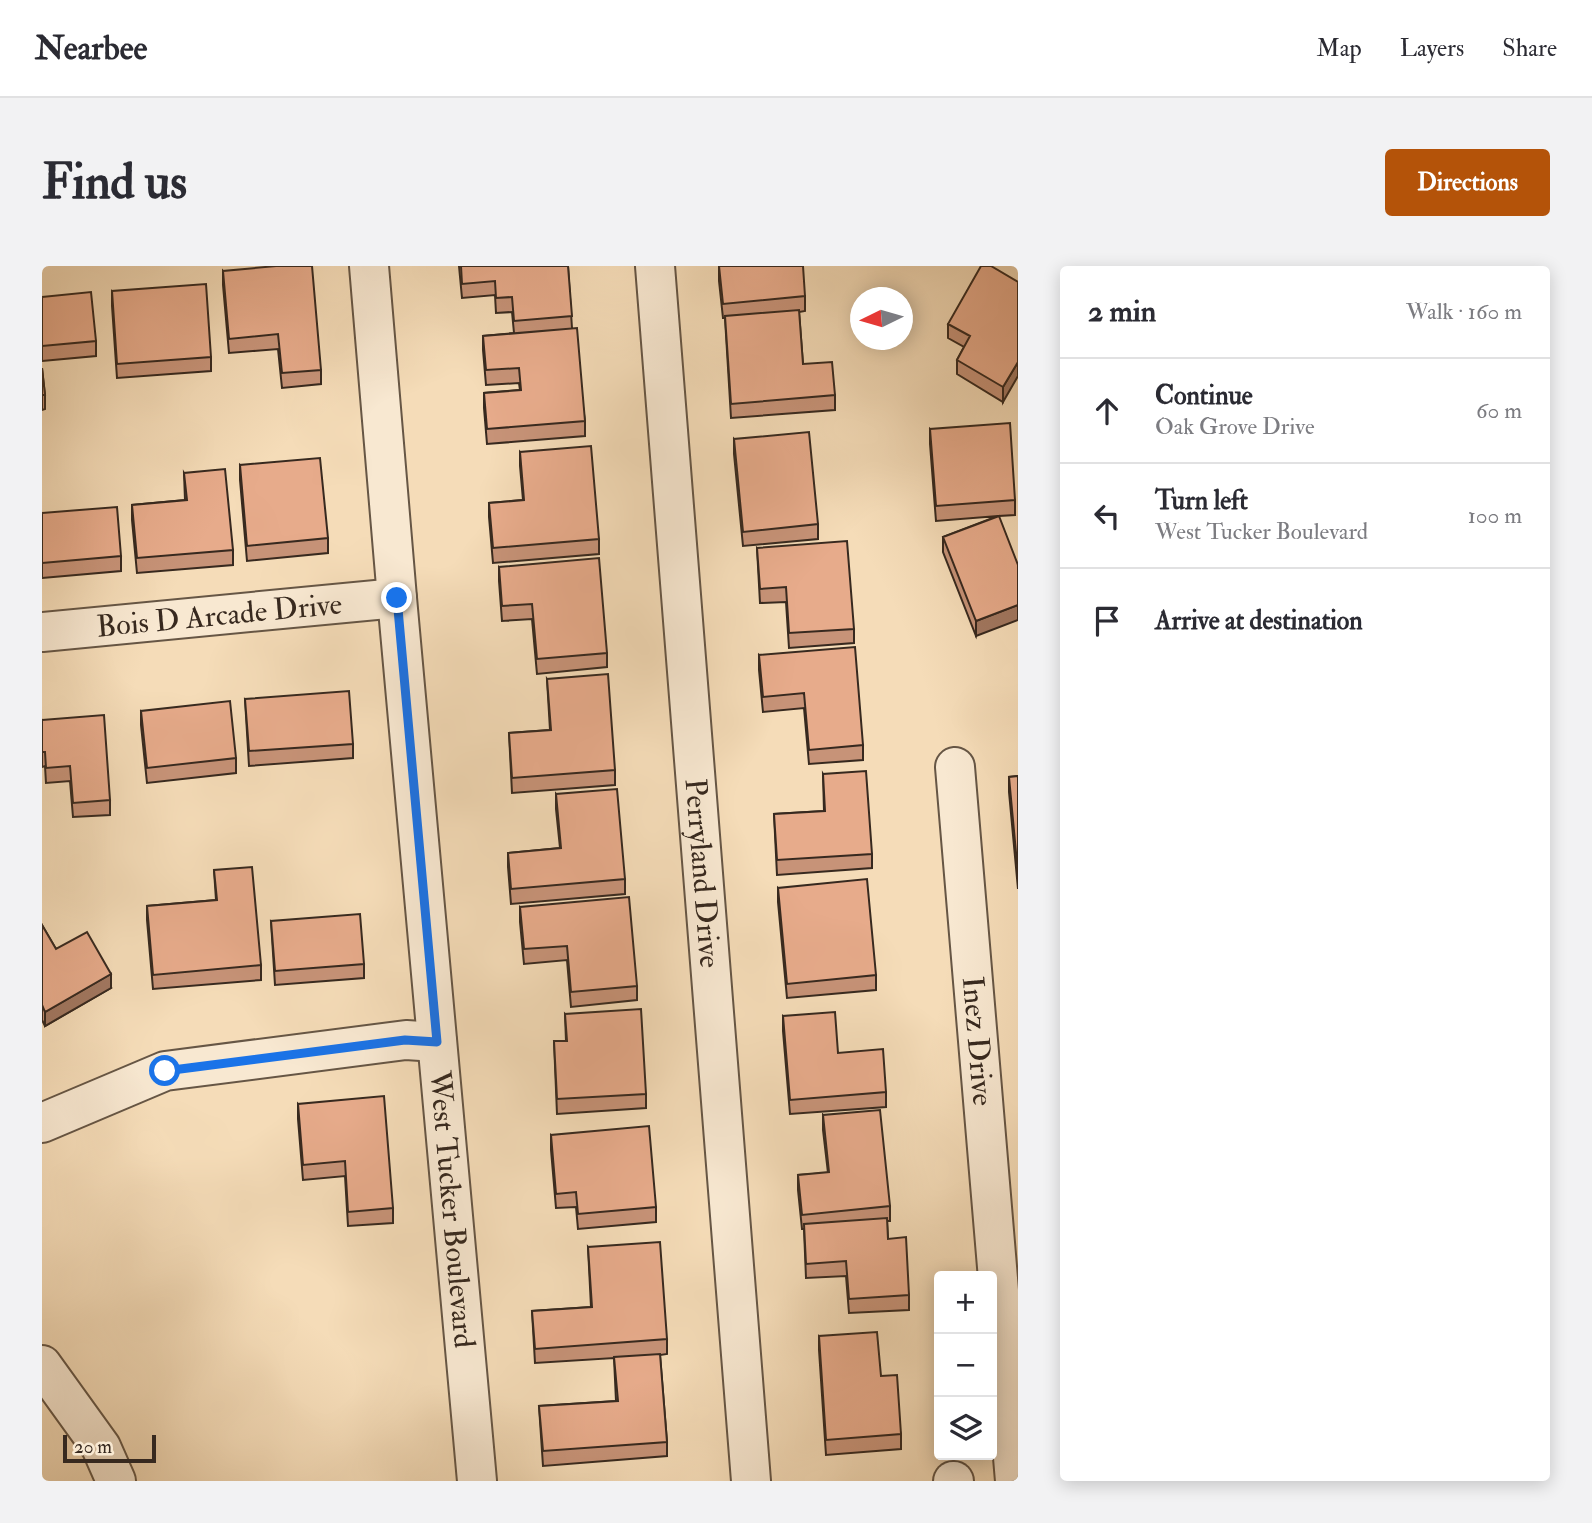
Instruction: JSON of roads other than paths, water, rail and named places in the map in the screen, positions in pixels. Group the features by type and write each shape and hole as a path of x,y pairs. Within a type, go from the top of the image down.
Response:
{"street":[{"name":"West Tucker Boulevard","path":"369,266 477,1481"},
{"name":"Perryland Drive","path":"655,266 751,1481"},
{"name":"Bois D Arcade Drive","path":"42,632 397,598"},
{"name":"Inez Drive","path":"955,767 1015,1481"},
{"path":"42,1123 165,1071 405,1040 437,1042"},
{"path":"42,1365 100,1447 116,1481"}]}
